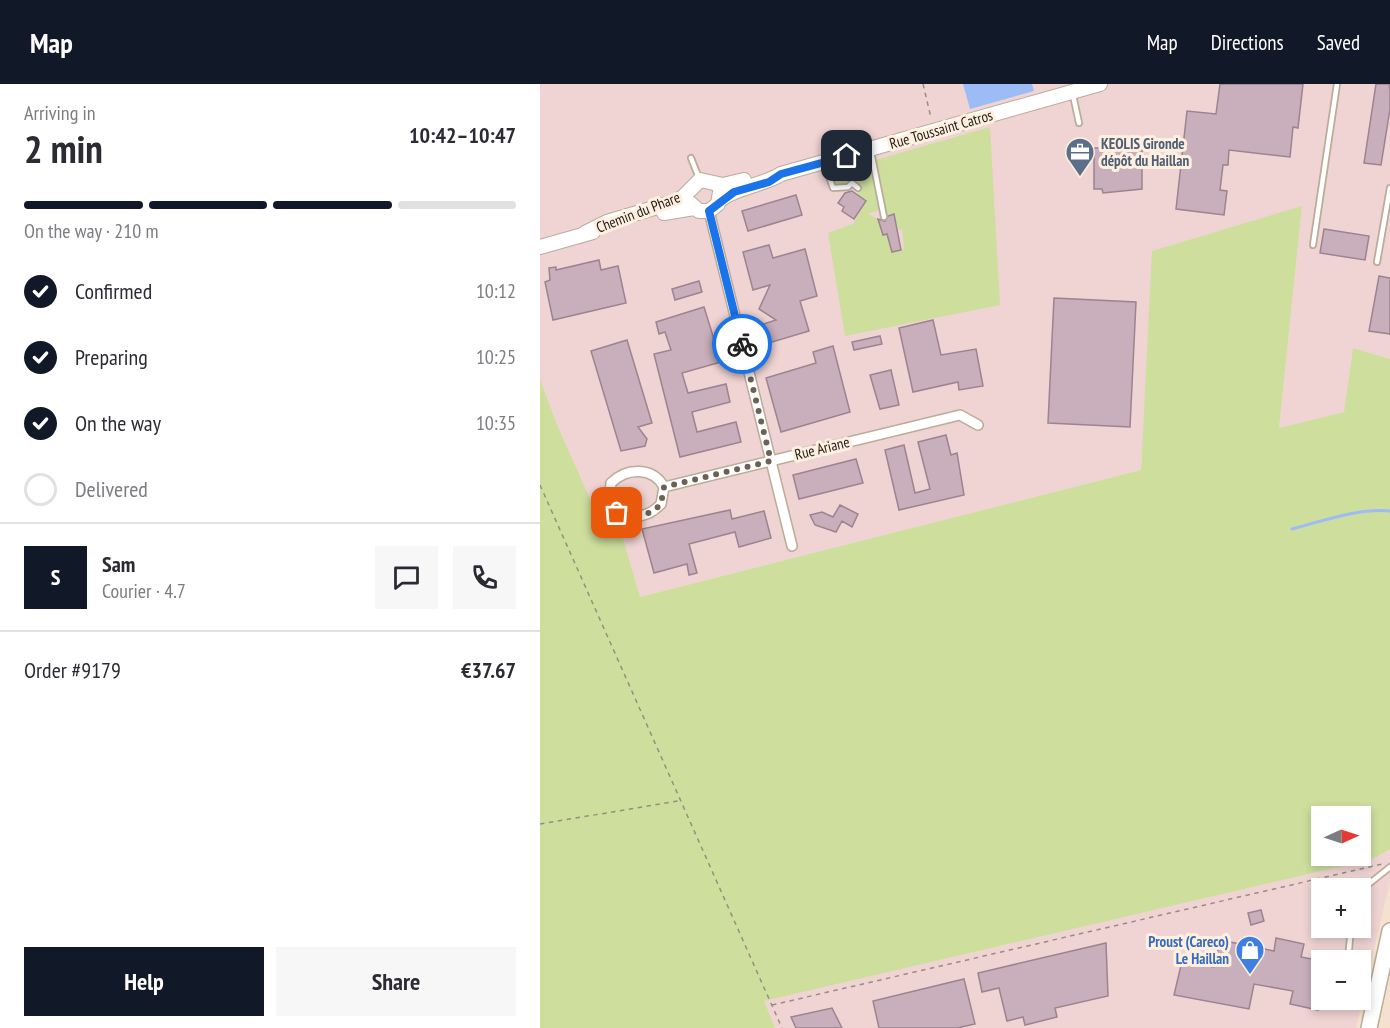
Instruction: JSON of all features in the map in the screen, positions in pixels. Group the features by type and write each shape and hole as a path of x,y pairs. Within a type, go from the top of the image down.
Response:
{"main road":[{"path":"1369,1028 1390,931"}],"street":[{"name":"Rue Toussaint Catros","path":"714,183 732,184 767,174 781,174 1100,84"},
{"name":"Rue Toussaint Catros","path":"720,200 734,192 769,182 781,174"},
{"path":"714,183 720,191 720,200 709,211 694,208 689,200 695,185 714,183"},
{"name":"Chemin du Phare","path":"585,233 607,222 674,202 695,185"},
{"name":"Chemin du Phare","path":"540,247 676,209 694,208"},
{"path":"709,211 792,546"},
{"name":"Rue Ariane","path":"664,487 960,415 978,425"},
{"path":"650,472 658,477 664,487 661,504 650,512 624,517 613,510 609,503 611,483 624,475 650,472"}],"lane":[{"path":"1312,245 1337,84"},
{"path":"1072,92 1079,123"},
{"path":"870,149 884,217"},
{"path":"691,158 695,185"},
{"path":"824,162 833,188 848,187 852,183 858,188"},
{"path":"1377,262 1390,188"},
{"path":"1371,882 1390,867"},
{"path":"1371,991 1377,992"}],"path":[{"path":"923,84 934,132"},
{"path":"540,484 679,801 782,1028"},
{"path":"540,824 679,801"},
{"path":"772,1005 1390,861"}],"shaded area":[{"path":"540,84 1390,84 1390,359 1353,348 1344,412 1279,428 1302,207 1153,251 1141,470 640,597 622,535 600,521 558,427 540,379"},
{"path":"1390,849 1390,881 1371,963 1371,950 1311,950 1311,1010 1360,1010 1356,1028 775,1028 763,1001 1343,866 1371,866 1371,859"}],"green space":[{"path":"990,127 1000,305 845,336 828,233 853,224 866,201 857,195 862,187 853,179 848,184 834,185 830,173 870,162 880,210 868,214 878,219 883,235 891,233 892,252 904,249 902,229 899,230 894,214 884,217 872,161"},
{"path":"1302,206 1279,428 1344,412 1353,348 1390,359 1390,849 1371,859 1371,806 1311,806 1311,866 1343,866 764,1001 775,1028 540,1028 540,379 558,427 600,521 622,535 640,597 1141,470 1152,251"}],"water":[{"path":"963,84 1032,84 1034,91 970,109"}],"building":[{"path":"1220,84 1303,84 1298,128 1293,127 1290,157 1229,150 1228,165 1223,165 1220,190 1227,191 1224,215 1176,209 1187,111 1216,114"},
{"path":"1376,84 1389,84 1390,89 1390,109 1381,165 1364,163"},
{"path":"1091,148 1142,148 1142,189 1103,193 1102,189 1094,189 1094,155 1091,154"},
{"path":"852,191 866,201 854,219 842,211 844,207 838,203 845,193"},
{"path":"796,195 802,215 748,231 742,211"},
{"path":"894,214 901,250 892,252 887,234 883,235 878,219 885,221 888,216"},
{"path":"1324,229 1369,236 1365,260 1320,253"},
{"path":"769,245 773,258 805,249 817,296 800,301 809,331 762,345 759,333 754,335 751,328 776,320 759,309 770,285 753,290 743,252"},
{"path":"599,260 601,270 618,266 626,303 553,320 545,282 550,280 549,268 556,267 556,270"},
{"path":"1379,276 1390,278 1390,334 1369,331"},
{"path":"699,281 702,292 675,300 672,289"},
{"path":"1054,298 1136,302 1130,427 1048,423"},
{"path":"704,307 721,362 682,373 688,393 726,384 730,402 692,412 697,432 736,422 741,442 680,457 654,354 671,350 665,332 659,334 656,322"},
{"path":"933,320 941,355 976,349 983,386 959,390 958,382 913,392 899,328"},
{"path":"880,336 882,344 854,350 852,342"},
{"path":"627,340 652,423 638,427 647,439 645,446 621,451 591,351"},
{"path":"833,346 850,412 781,432 766,378 816,363 813,352"},
{"path":"891,370 899,405 880,409 870,375"},
{"path":"946,435 951,455 957,453 964,495 899,510 885,450 904,445 915,493 930,489 918,442"},
{"path":"856,459 863,483 799,499 793,475"},
{"path":"840,505 858,514 852,527 842,521 836,532 815,525 810,515 822,512 833,517"},
{"path":"730,510 732,519 764,511 771,538 739,547 735,532 689,544 697,573 689,575 687,564 654,573 642,529"},
{"path":"1261,910 1264,921 1251,925 1248,913"},
{"name":"Proust (Careco) Le Haillan","path":"1276,938 1304,944 1301,957 1311,959 1311,1008 1290,1004 1293,991 1254,984 1249,1009 1174,995 1182,961 1214,967 1220,940 1274,951"},
{"path":"1106,943 1108,996 1055,1008 1057,1017 1025,1025 1023,1017 1007,1021 999,988 982,992 978,973"},
{"path":"964,979 975,1024 957,1028 879,1028 873,1001"},
{"path":"832,1008 842,1028 796,1028 791,1017"}],"waterway":[{"path":"1292,529 1353,513 1390,511"}],"way so far":[{"path":"617,513 624,517 634,517 650,512 661,504 664,487 771,461 742,344"}],"place":[{"name":"KEOLIS Gironde dépôt du Haillan","path":"1080,178"},
{"name":"Proust (Careco) Le Haillan","path":"1250,976"}],"route":[{"path":"742,344 709,211 713,210 720,200 734,192 769,182 781,174 847,156"}]}
